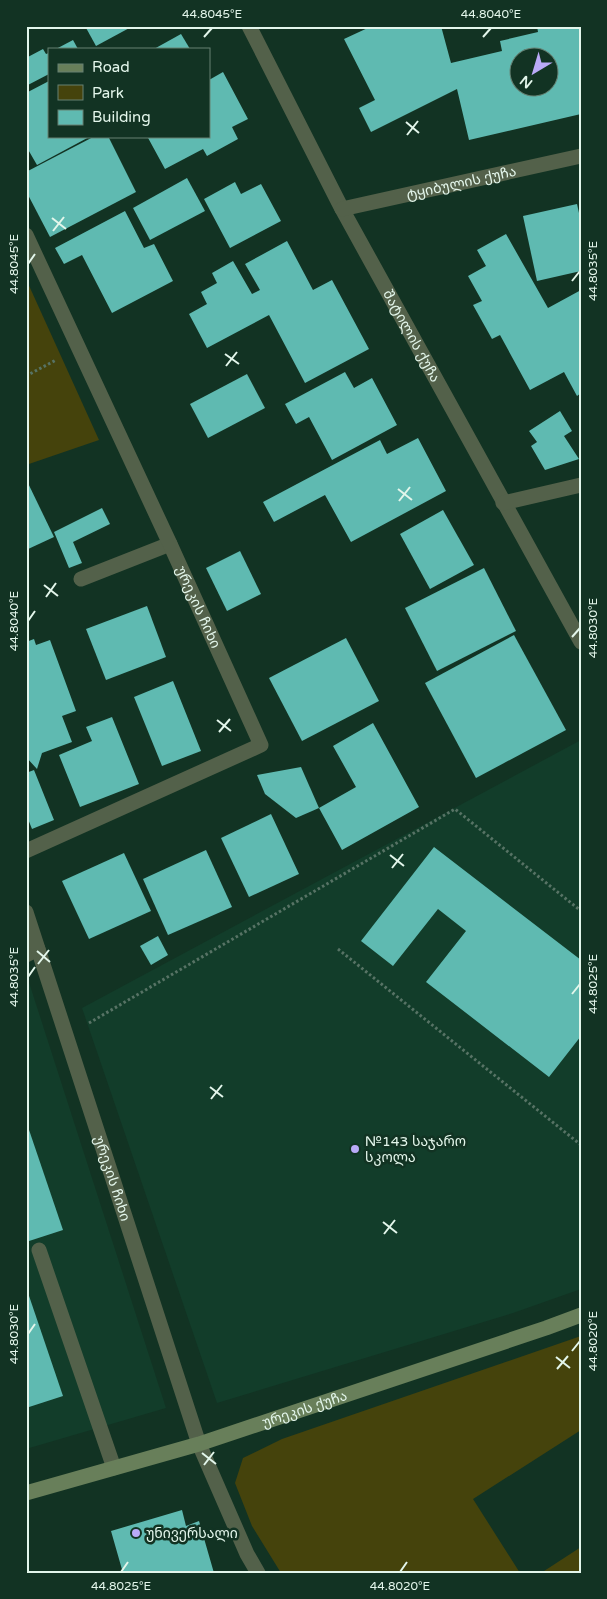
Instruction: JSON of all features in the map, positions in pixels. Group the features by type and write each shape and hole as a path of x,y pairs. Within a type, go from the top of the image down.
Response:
{"street":[{"name":"შატილის ქუჩა","path":"249,26 342,208 581,642"},
{"name":"ტყიბულის ქუჩა","path":"342,208 581,156"},
{"name":"ურეკის ჩიხი","path":"26,236 170,544 261,745 26,851"},
{"path":"503,503 581,485"},
{"path":"81,579 170,544"},
{"name":"ურეკის ჩიხი","path":"26,912 32,952 67,1036 200,1444 247,1554 258,1573"},
{"path":"39,1250 114,1468"},
{"name":"ურეკის ქუჩა","path":"26,1493 200,1444 581,1315"}],"path":[{"path":"26,376 79,349"},
{"path":"67,1036 455,809 581,911"},
{"path":"338,949 581,1145"}],"shaded area":[{"name":"№143 საჯარო სკოლა","path":"581,740 581,1289 513,1313 217,1403 82,1008"},
{"path":"26,973 166,1408 26,1449"}],"green space":[{"path":"26,279 99,440 26,465"},
{"path":"581,1336 581,1430 473,1499 520,1573 281,1573 252,1526 235,1483 243,1458 282,1439"},
{"path":"581,1547 581,1573 541,1573"}],"building":[{"path":"85,26 133,26 96,46"},
{"path":"372,26 441,26 451,63 502,51 500,41 538,32 537,26 581,26 581,114 469,140 457,89 371,132 359,108 375,100 344,39"},
{"path":"181,34 189,48 156,48"},
{"path":"73,40 77,48 58,48"},
{"path":"43,49 46,54 48,53 48,75 26,86 26,58"},
{"path":"223,72 248,119 232,127 238,139 207,156 203,149 165,169 148,138 210,138 210,79"},
{"path":"48,82 48,138 87,138 37,165 26,146 26,93"},
{"path":"91,138 109,138 136,192 50,237 26,191 26,172"},
{"path":"187,178 205,211 150,240 133,208"},
{"path":"235,182 241,194 261,184 281,221 230,248 204,199"},
{"path":"577,204 581,222 581,271 537,281 523,216"},
{"path":"125,211 144,248 154,244 173,281 112,313 82,255 64,264 55,248"},
{"path":"506,234 548,308 581,290 581,393 577,396 564,372 530,390 500,335 492,339 473,305 482,301 468,276 486,266 477,250"},
{"path":"287,241 313,290 332,280 369,349 305,383 269,315 207,348 189,314 207,304 201,292 217,283 212,273 233,261 252,294 260,290 245,264"},
{"path":"345,372 354,388 372,378 397,425 332,460 309,417 296,424 285,404"},
{"path":"247,374 265,408 208,438 190,404"},
{"path":"560,411 572,431 564,436 579,459 545,470 531,446 537,442 529,431"},
{"path":"418,438 446,491 351,542 325,495 274,522 263,502 380,440 387,454"},
{"path":"26,479 54,537 26,550"},
{"path":"102,508 110,524 73,542 82,563 69,568 54,532"},
{"path":"443,510 474,565 430,589 400,534"},
{"path":"240,551 261,594 227,611 206,568"},
{"path":"484,568 516,631 437,671 405,608"},
{"path":"147,606 166,657 106,680 86,629"},
{"path":"514,635 566,730 476,778 425,683"},
{"path":"346,638 379,701 302,741 269,678"},
{"path":"34,639 36,645 50,640 76,711 62,716 72,742 42,753 37,769 26,757 26,642"},
{"path":"173,681 201,751 162,766 134,697"},
{"path":"112,717 139,784 80,807 59,755 92,741 86,727"},
{"path":"373,723 419,807 342,850 319,808 356,787 333,746"},
{"path":"301,767 319,808 296,818 265,794 257,775"},
{"path":"34,770 54,820 32,829 26,814 26,773"},
{"path":"271,814 299,874 249,897 221,838"},
{"path":"434,847 581,960 581,1036 549,1077 426,982 466,931 438,909 393,966 361,941"},
{"path":"206,850 232,907 168,935 143,879"},
{"path":"124,853 151,911 89,939 62,881"},
{"path":"158,936 168,955 151,965 140,946"},
{"path":"26,1121 63,1230 26,1242"},
{"path":"26,1287 63,1396 26,1408"},
{"path":"182,1510 186,1526 199,1521 214,1573 123,1573 111,1531"}],"place":[{"name":"№143 საჯარო სკოლა","path":"355,1149"},
{"name":"უნივერსალი","path":"136,1533"}]}
